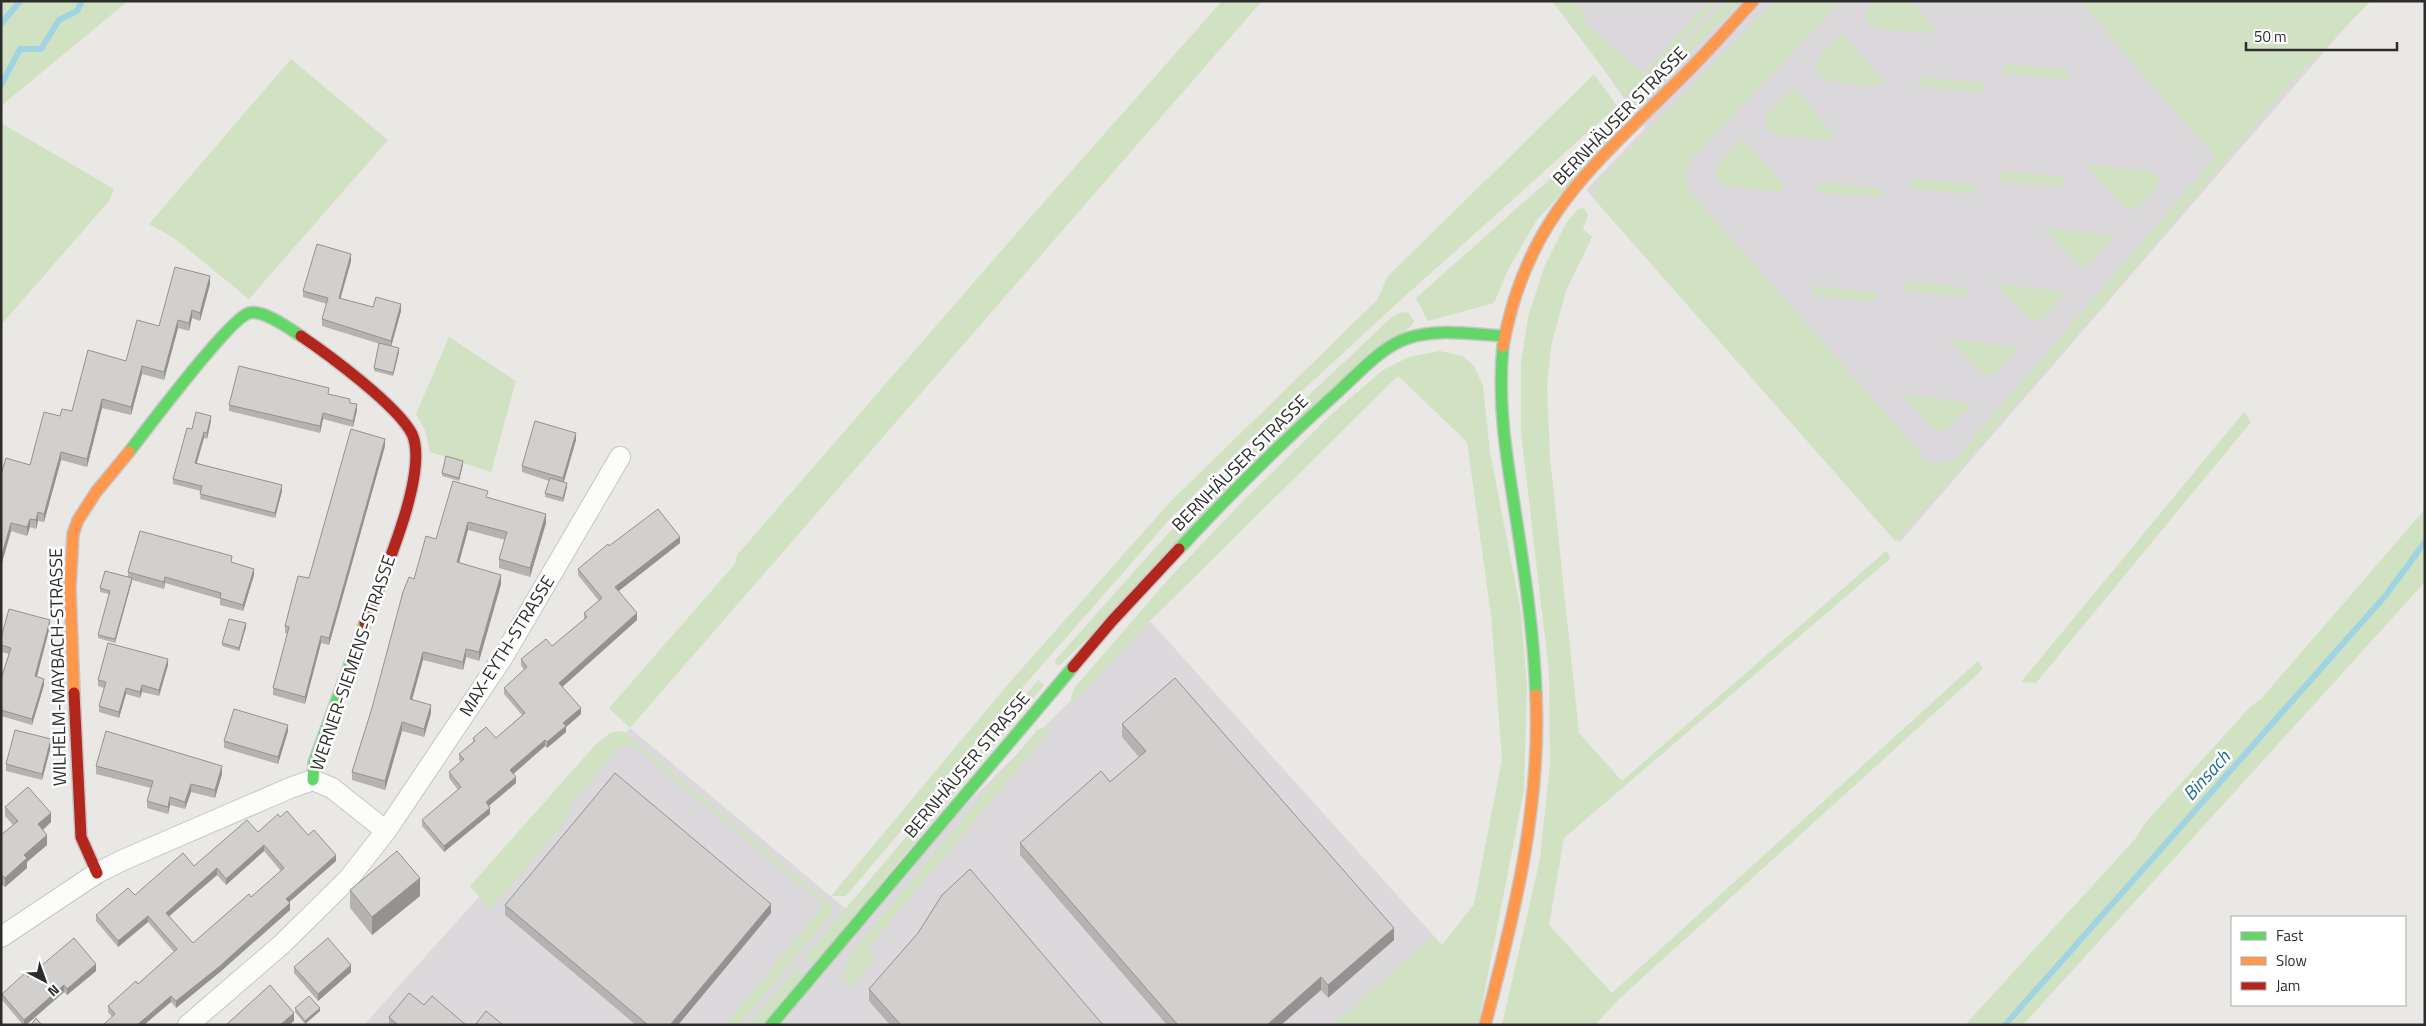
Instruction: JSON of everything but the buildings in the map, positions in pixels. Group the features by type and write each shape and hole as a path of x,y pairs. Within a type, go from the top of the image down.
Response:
{"street":[{"name":"BERNHÄUSER STRASSE","path":"771,1025 1112,621 1218,508 1306,421 1379,354 1407,338 1424,334 1456,333 1503,336 1510,307 1525,265 1545,228 1565,199 1594,165 1684,76 1753,1"},
{"name":"WERNER-SIEMENS-STRASSE","path":"1,937 97,873 290,788 313,780 314,763 411,496 418,461 412,434 403,420 384,401 288,327 265,314 252,312"},
{"name":"WILHELM-MAYBACH-STRASSE","path":"97,873 81,837 79,821 70,589 72,534 78,520 96,492 222,336 242,316 252,312"},
{"path":"1485,1025 1523,863 1530,813 1537,734 1536,679 1530,615 1500,415 1499,389 1503,336"},
{"name":"MAX-EYTH-STRASSE","path":"188,1025 280,945 349,878 386,831 503,657 620,457"},
{"path":"313,780 332,788 386,831"}],"shaded area":[{"path":"1555,1 2368,1 1900,542 1586,190 1645,128"},
{"path":"1150,621 1442,945 1365,1025 364,1025 630,728 859,920 903,868"}],"green space":[{"path":"1,1 128,1 1,106"},
{"path":"1222,1 1262,1 630,728 609,708 735,564 737,555 1021,228"},
{"path":"1552,1 1573,1 1588,15 1583,21 1643,75 1708,1 1717,1 1698,24 1625,97"},
{"path":"1725,1 1741,1 1636,105 1631,101"},
{"path":"1775,1 1841,1 1690,161 1685,179 1687,188 1927,461 1939,463 1950,461 1958,456 2215,157 2080,1 2371,1 2284,90 2145,257 1896,542 1594,199 1599,181"},
{"path":"1874,1 1912,1 1935,29 1929,33 1908,32 1883,29 1873,25 1867,20 1867,12"},
{"path":"1843,34 1884,82 1881,86 1826,81 1817,75 1818,63 1821,57"},
{"path":"291,59 388,140 249,299 174,238 149,224"},
{"path":"2006,64 2066,70 2070,75 2066,79 2006,73 2003,69"},
{"path":"1594,74 1617,106 1393,307 1250,439 1171,518 1029,680 846,896 831,896 1015,676 1170,502 1377,300 1388,276"},
{"path":"1921,77 1981,83 1985,88 1981,92 1921,86 1918,81"},
{"path":"1794,87 1834,135 1828,140 1775,134 1767,128 1766,116"},
{"path":"1616,120 1622,128 1536,221 1509,268 1494,303 1428,321 1416,298"},
{"path":"1,123 114,189 109,201 1,325"},
{"path":"1743,139 1785,186 1784,189 1779,192 1719,184 1716,178 1718,166 1727,154"},
{"path":"2085,165 2153,171 2159,180 2147,199 2134,209 2129,210"},
{"path":"2002,171 2062,177 2065,182 2061,186 2002,181 1999,175"},
{"path":"1913,179 1973,185 1976,190 1972,194 1913,189 1910,184"},
{"path":"1820,182 1879,189 1883,193 1879,197 1819,192 1816,187"},
{"path":"1584,208 1588,215 1583,229 1592,237 1566,291 1552,342 1547,385 1550,457 1579,733 1622,781 1886,551 1891,558 1564,838 1549,925 1612,993 1978,661 1983,669 1618,1000 1595,1025 1502,1025 1540,859 1550,763 1549,673 1521,433 1521,363 1528,317 1545,265 1566,223 1578,209"},
{"path":"2044,228 2114,236 2091,263 2080,266"},
{"path":"1908,281 1966,288 1969,293 1965,297 1906,290 1904,286"},
{"path":"1996,284 2066,292 2043,319 2032,321"},
{"path":"1814,286 1874,292 1877,297 1873,301 1814,296 1811,291"},
{"path":"1402,312 1409,313 1414,321 1412,325 1059,666 1055,663 1056,659 1165,537 1247,453 1392,317"},
{"path":"449,337 516,381 491,472 430,452 425,430 416,414"},
{"path":"1949,339 2018,347 1995,374 1985,376"},
{"path":"1440,351 1462,356 1474,366 1483,386 1490,452 1521,612 1527,688 1524,790 1478,1025 1333,1025 1433,936 1442,945 1474,904 1502,759 1491,615 1467,442 1398,376 1150,621 1072,704 1071,697 1075,687 1172,575 1244,500 1335,411 1383,370 1409,357"},
{"path":"1901,394 1972,403 1947,429 1937,432"},
{"path":"2244,412 2251,422 2036,683 2021,682"},
{"path":"2425,509 2425,582 2023,1025 1965,1025 2136,838 2145,823 2251,706 2261,699"},
{"path":"1038,680 1044,685 813,966 804,958"},
{"path":"1047,726 1053,727 867,949 875,959 851,986 843,977 849,955 1037,730"},
{"path":"624,732 832,906 832,914 739,1025 725,1025 824,905 634,746 620,747 572,802 566,820 490,910 470,886 596,744 610,733"},
{"path":"796,968 805,976 765,1025 748,1025"}],"waterway":[{"path":"1,24 20,1"},
{"path":"1,85 20,49 41,49 59,20 77,11 82,1"},
{"name":"Binsach","path":"2005,1025 2386,595 2425,542"}],"traffic: fast":[{"path":"129,452 207,353 239,320 249,313 261,314 276,320 301,336"},
{"path":"1179,549 1277,448 1363,368 1389,347 1408,338 1431,333 1455,332 1503,336"},
{"path":"1503,346 1501,368 1502,411 1509,474 1529,606 1536,695"},
{"path":"313,780 314,763 365,623"},
{"path":"771,1025 1073,667"}],"traffic: slow":[{"path":"1503,346 1514,301 1528,263 1546,228 1568,197 1619,139 1699,60 1753,1"},
{"path":"74,693 70,589 73,534 78,520 96,492 129,452"},
{"path":"1485,1025 1506,944 1530,820 1534,779 1536,695"}],"traffic: jam":[{"path":"301,336 345,368 378,396 393,410 412,434 416,452 409,500 401,528 365,623"},
{"path":"1073,667 1112,621 1179,549"},
{"path":"74,693 81,837 97,873"}]}
